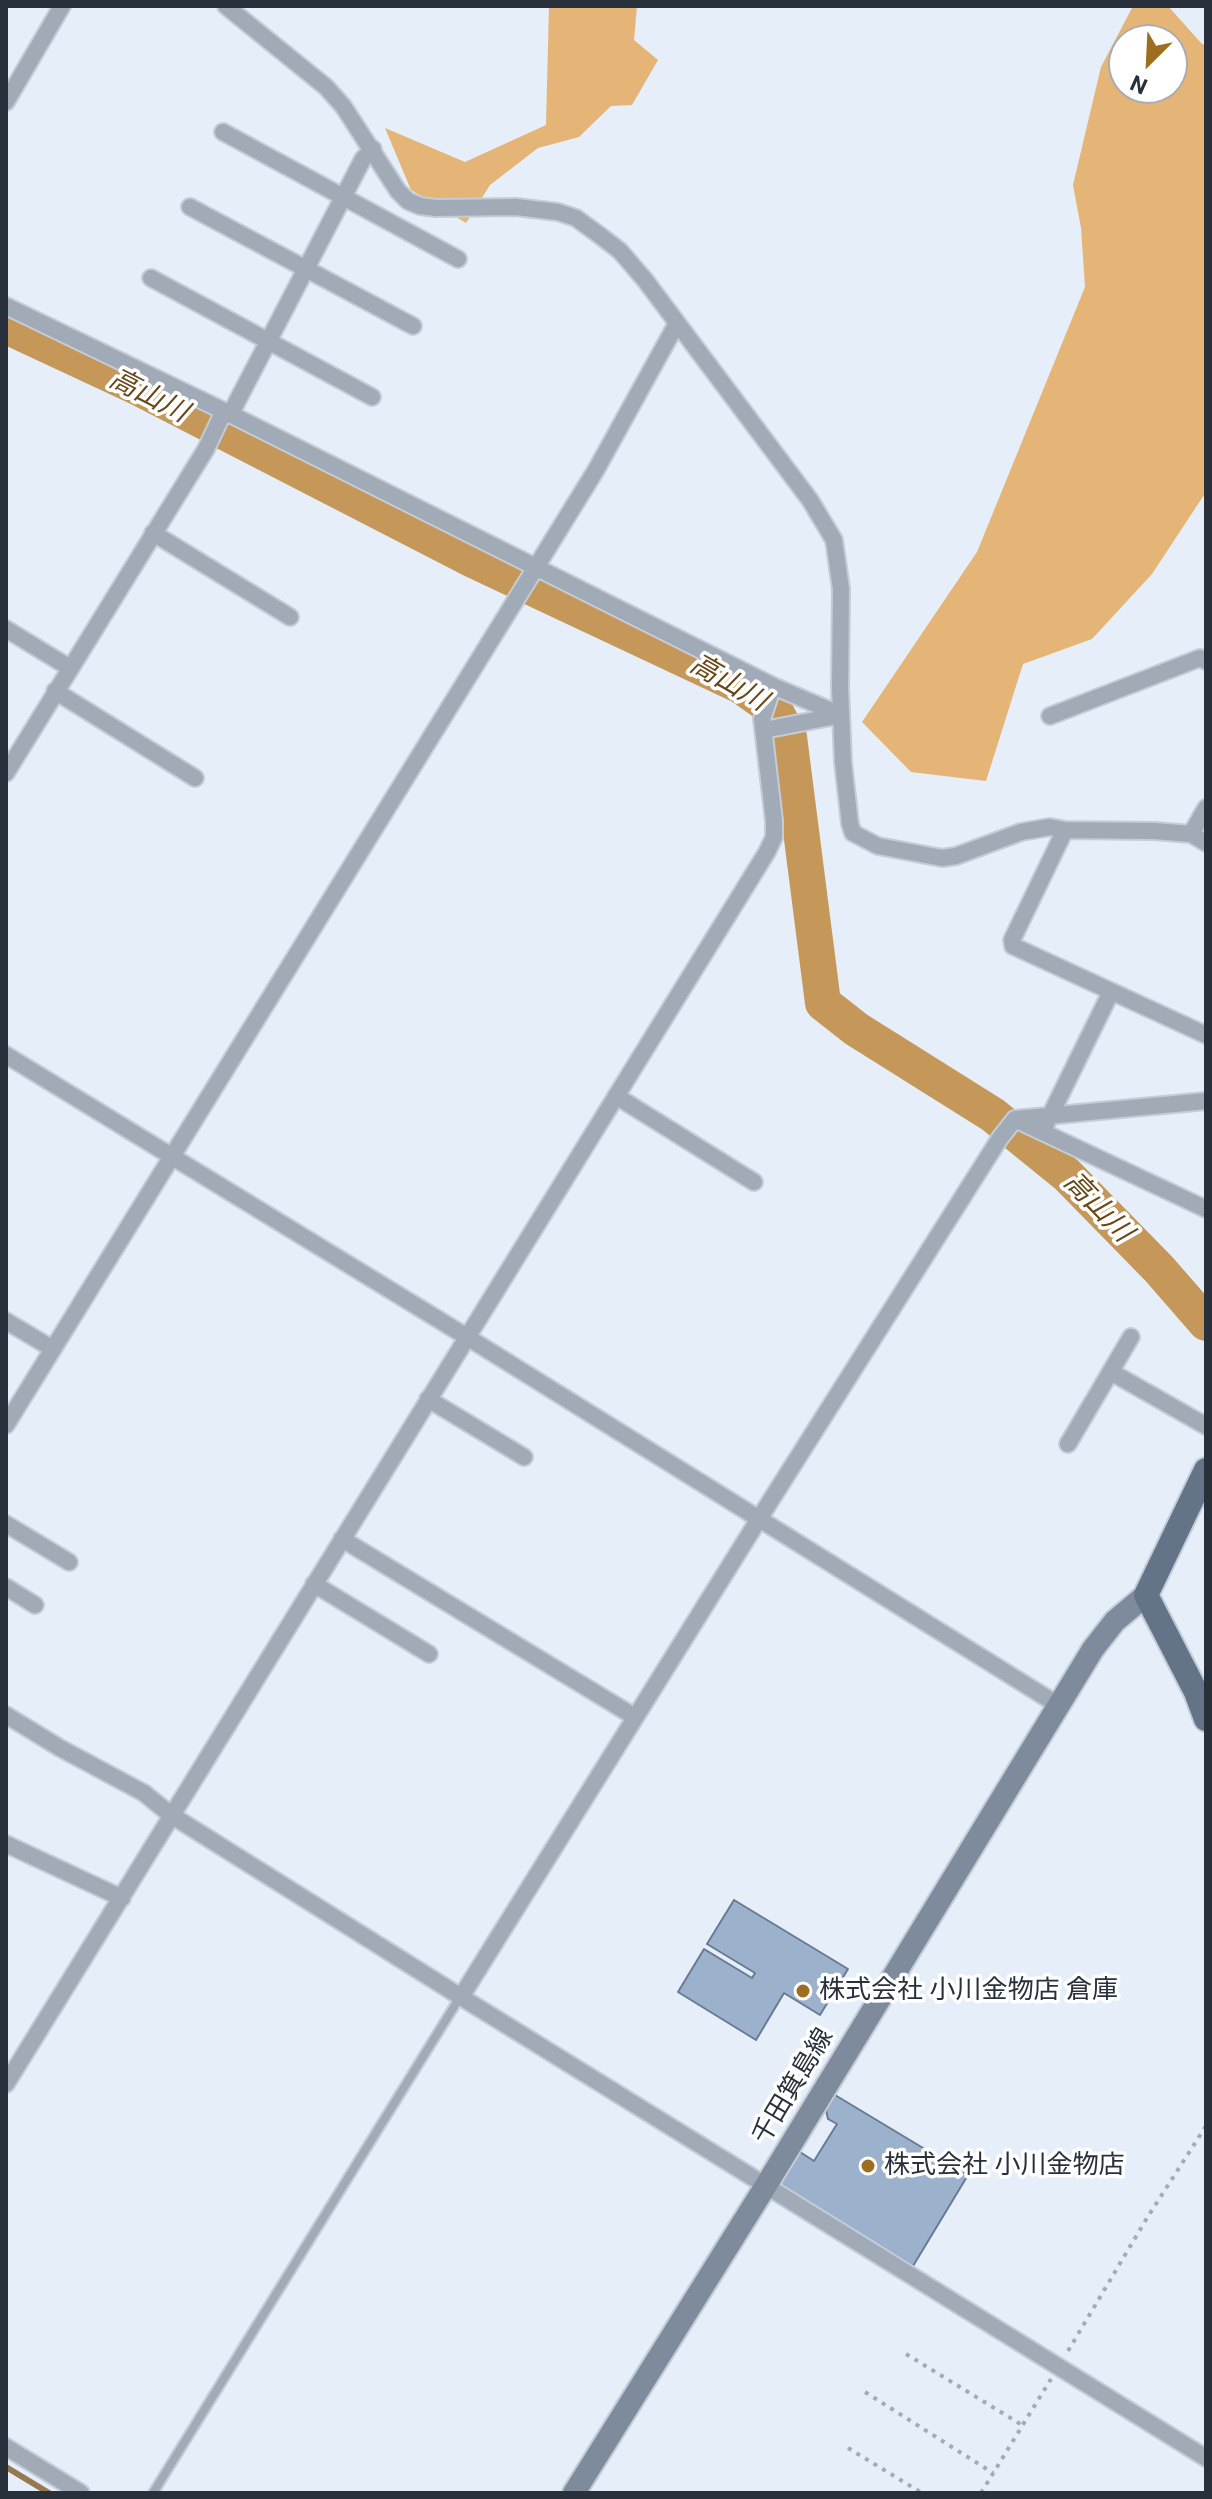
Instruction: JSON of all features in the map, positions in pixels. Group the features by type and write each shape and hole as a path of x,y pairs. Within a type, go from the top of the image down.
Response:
{"main road":[{"path":"1206,1470 1146,1595 1196,1692 1206,1719"},
{"name":"千田箕島線","path":"574,2493 765,2187 1058,1705 1105,1632 1146,1595"}],"street":[{"path":"6,102 62,6"},
{"path":"226,6 326,87 343,106 398,191 408,201 420,206 516,207 558,212 576,218 620,251 810,500 834,540 841,589 843,762 853,833 862,840 896,851 942,858 1037,828 1050,827 1191,834 1206,843"},
{"path":"223,132 458,259"},
{"path":"6,773 206,449 363,159 373,149"},
{"path":"190,207 413,326"},
{"path":"151,278 372,397"},
{"path":"6,306 773,686 841,715"},
{"path":"6,1425 536,567 624,422 676,325"},
{"path":"153,533 290,617"},
{"path":"6,629 70,668"},
{"path":"1050,716 1200,658 1206,661"},
{"path":"6,2084 774,837 762,712 773,686"},
{"path":"55,691 195,778"},
{"path":"764,730 841,715"},
{"path":"1191,834 1206,808"},
{"path":"1065,830 1012,940 1013,946 1206,1035"},
{"path":"1042,1131 1111,992"},
{"path":"6,1055 467,1337 1058,1705"},
{"path":"616,1096 754,1182"},
{"path":"461,1997 759,1519 1015,1119 1206,1101"},
{"path":"1015,1119 1206,1209"},
{"path":"6,1321 53,1349"},
{"path":"1068,1444 1131,1337"},
{"path":"1111,1372 1206,1426"},
{"path":"428,1399 524,1457"},
{"path":"6,1524 69,1562"},
{"path":"342,1539 635,1717"},
{"path":"314,1584 429,1654"},
{"path":"6,1587 35,1605"},
{"path":"6,1715 144,1793 171,1815 461,1997 1206,2458"},
{"path":"6,1844 122,1898"},
{"path":"6,2447 81,2493"}],"lane":[{"path":"153,2493 461,1997"}],"path":[{"path":"981,2493 1206,2126"},
{"path":"906,2354 1022,2425"},
{"path":"865,2392 993,2473"},
{"path":"848,2448 922,2493"}],"shaded area":[{"path":"549,6 637,6 634,40 658,60 632,105 611,106 579,137 538,148 490,185 466,223 411,190 385,128 465,162 546,125"},
{"path":"1133,6 1168,6 1184,24 1124,24"},
{"path":"1188,28 1206,45 1206,492 1152,574 1092,639 1023,664 986,781 911,772 862,722 977,552 1085,287 1081,228 1073,185 1101,67 1108,54 1108,104 1188,104"}],"building":[{"path":"734,1900 848,1969 820,2015 784,1993 756,2040 678,1992 704,1949 752,1978 755,1973 707,1944"},
{"path":"835,2095 968,2175 913,2266 780,2185 800,2152 814,2161 837,2124 828,2119 826,2110"}],"waterway":[{"name":"高山川","path":"6,326 139,388 473,560 741,686 775,710 789,737 823,1003 856,1029 993,1115 1067,1175 1159,1269 1206,1323"},
{"path":"6,2467 49,2493"}],"place":[{"name":"株式会社 小川金物店 倉庫","path":"803,1991"},
{"name":"株式会社 小川金物店","path":"868,2166"}]}
